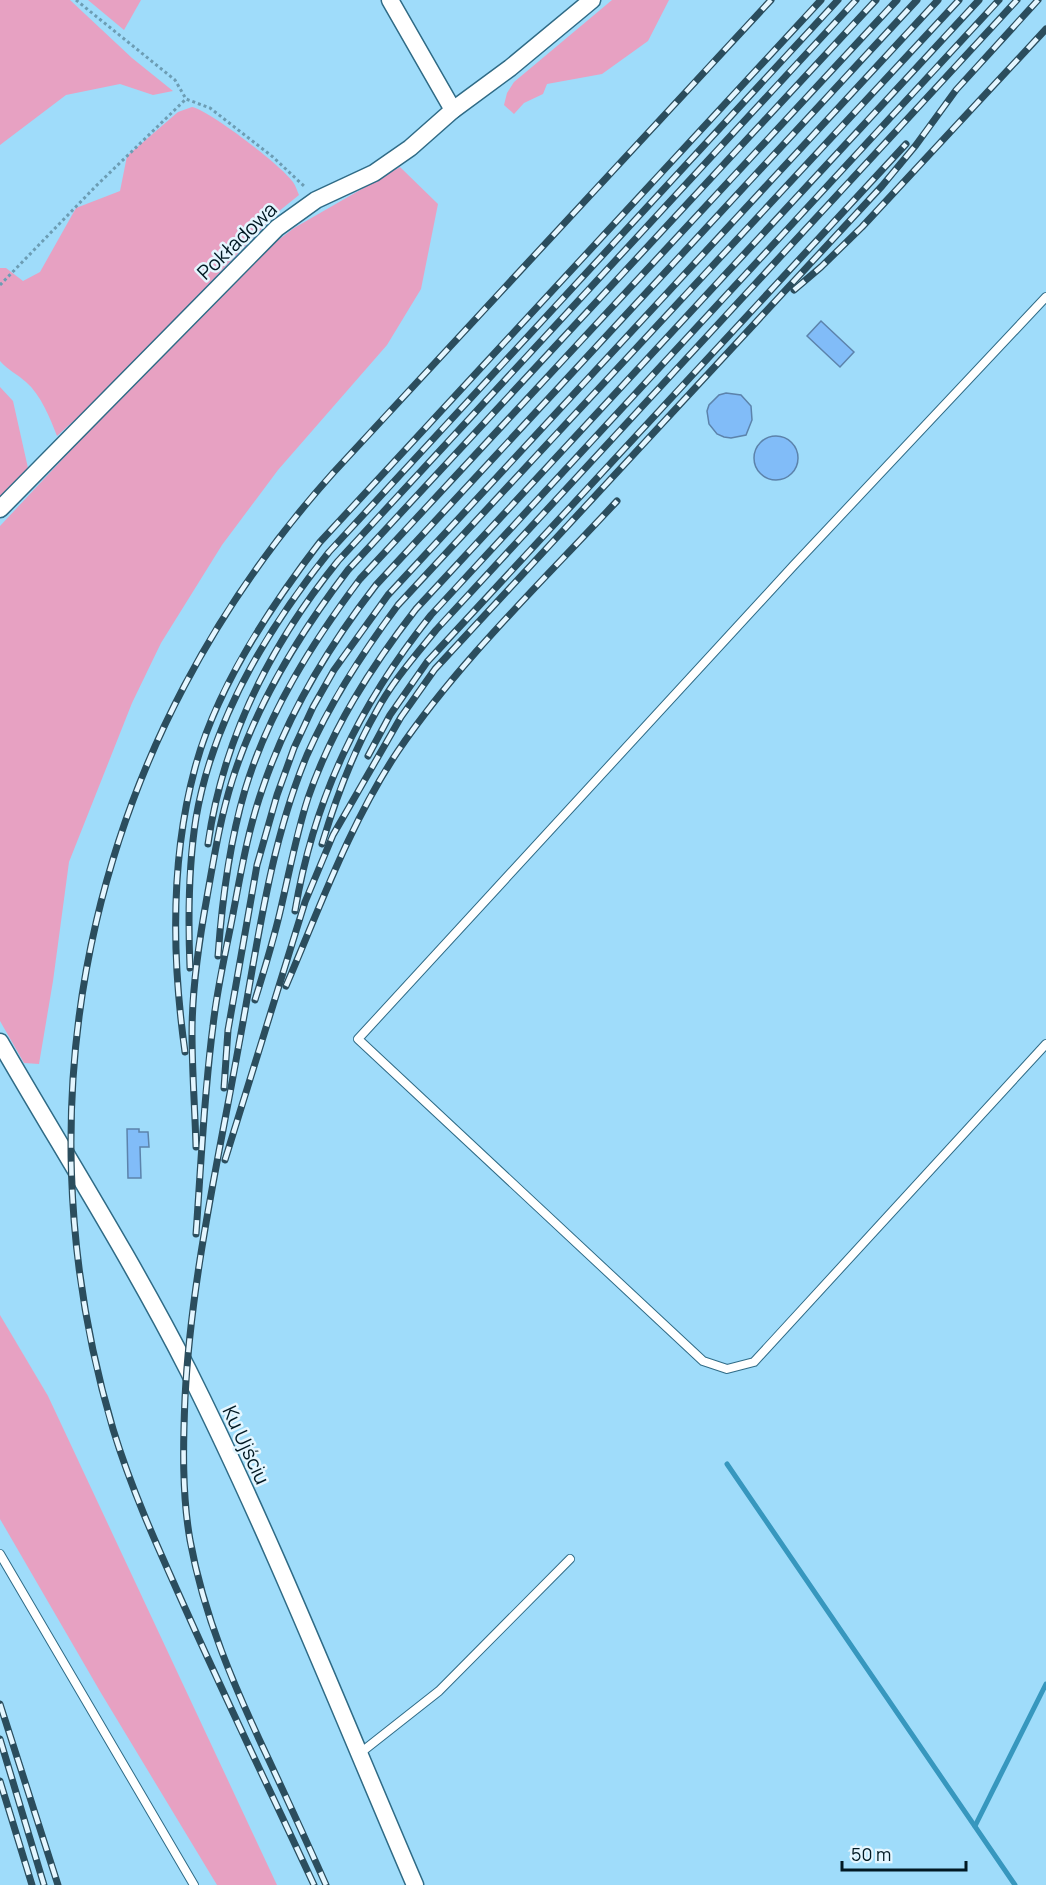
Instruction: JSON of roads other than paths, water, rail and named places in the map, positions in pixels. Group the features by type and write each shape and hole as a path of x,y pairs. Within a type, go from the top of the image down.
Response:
{"street":[{"path":"390,0 453,110"},
{"name":"Pokładowa","path":"0,509 277,228 316,200 375,173 410,148 453,110 510,68 592,0"},
{"name":"Ku Ujściu","path":"0,1042 104,1219 187,1368 258,1519 415,1885"}],"lane":[{"path":"1046,297 794,565 358,1039 704,1361 727,1369 754,1362 1046,1044"},
{"path":"0,1554 194,1885"},
{"path":"358,1754 439,1691 570,1559"}],"waterway":[{"path":"727,1464 1015,1885"},
{"path":"975,1826 1046,1684"}],"railway":[{"path":"314,1885 140,1505 113,1429 84,1301 71,1172 76,1046 96,922 133,801 184,686 251,576 333,473 771,0"},
{"path":"185,1052 176,946 177,874 181,838 195,768 204,738 216,708 247,649 282,593 320,542 821,0"},
{"path":"190,968 191,856 204,781 229,711 264,644 284,612 329,552 838,0"},
{"path":"208,844 225,767 253,694 292,625 338,561 856,0"},
{"path":"196,1147 192,1016 199,947 212,868 224,810 242,752 266,697 296,645 348,570 876,0"},
{"path":"218,956 230,852 239,810 255,761 293,680 342,603 360,579 897,0"},
{"path":"196,1234 205,1104 215,1012 242,867 257,805 272,762 296,709 325,657 376,585 917,0"},
{"path":"224,1088 228,1030 257,865 277,795 294,748 313,707 334,670 388,595 938,0"},
{"path":"326,1885 221,1651 203,1596 190,1540 184,1469 184,1416 188,1353 199,1265 266,898 283,825 294,790 316,735 337,696 398,605 959,0"},
{"path":"255,1000 277,923 300,826 318,772 354,699 399,631 416,609 979,0"},
{"path":"295,911 314,830 343,754 382,683 431,615 999,0"},
{"path":"322,844 345,776 359,744 382,701 412,659 436,630 1017,0"},
{"path":"225,1160 305,902 333,835 401,717 435,669 882,186 916,145 956,90 1038,0"},
{"path":"794,290 862,227 1046,29"},
{"path":"368,756 390,715 427,662 906,144"},
{"path":"286,986 350,836 398,751 422,717 475,653 617,501"},
{"path":"0,1704 58,1885"},
{"path":"0,1739 44,1885"},
{"path":"0,1781 32,1885"}]}
